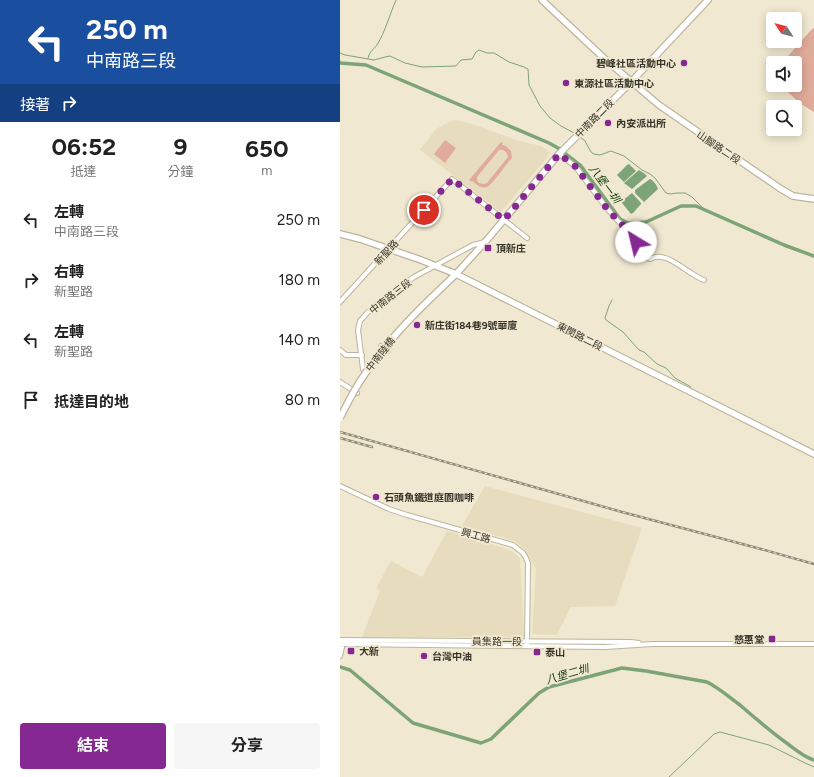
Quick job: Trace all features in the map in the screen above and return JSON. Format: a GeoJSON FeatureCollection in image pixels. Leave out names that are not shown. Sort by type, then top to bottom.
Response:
{"type":"FeatureCollection","features":[{"type":"Feature","properties":{"kind":"main road","name":"山腳路二段"},"geometry":{"type":"LineString","coordinates":[[542,0],[590,46],[660,105],[781,189],[793,196],[814,198]]}},
{"type":"Feature","properties":{"kind":"main road","name":"中南路二段"},"geometry":{"type":"LineString","coordinates":[[559,154],[631,82],[708,0]]}},
{"type":"Feature","properties":{"kind":"main road","name":"中南路三段"},"geometry":{"type":"LineString","coordinates":[[430,298],[456,274],[486,241],[559,154]]}},
{"type":"Feature","properties":{"kind":"main road","name":"東閔路二段"},"geometry":{"type":"LineString","coordinates":[[340,234],[360,239],[456,274],[814,454]]}},
{"type":"Feature","properties":{"kind":"main road","name":"中南陸橋"},"geometry":{"type":"LineString","coordinates":[[340,418],[359,383],[384,348],[430,298]]}},
{"type":"Feature","properties":{"kind":"street"},"geometry":{"type":"LineString","coordinates":[[559,154],[575,166],[605,206],[618,221],[636,237],[636,242],[632,251],[650,259],[654,257],[666,258],[698,278],[704,280]]}},
{"type":"Feature","properties":{"kind":"street","name":"新聖路"},"geometry":{"type":"LineString","coordinates":[[340,302],[452,179],[504,220]]}},
{"type":"Feature","properties":{"kind":"street"},"geometry":{"type":"LineString","coordinates":[[504,220],[527,238]]}},
{"type":"Feature","properties":{"kind":"street","name":"中南路三段"},"geometry":{"type":"LineString","coordinates":[[363,369],[358,330],[360,321],[376,305],[401,285],[473,246],[486,241]]}},
{"type":"Feature","properties":{"kind":"street"},"geometry":{"type":"LineString","coordinates":[[381,346],[388,351]]}},
{"type":"Feature","properties":{"kind":"street"},"geometry":{"type":"LineString","coordinates":[[340,350],[346,355],[362,355]]}},
{"type":"Feature","properties":{"kind":"street"},"geometry":{"type":"LineString","coordinates":[[340,382],[357,393]]}},
{"type":"Feature","properties":{"kind":"street","name":"興工路"},"geometry":{"type":"LineString","coordinates":[[340,486],[389,510],[497,540],[520,549],[526,556],[528,563],[527,644]]}},
{"type":"Feature","properties":{"kind":"street"},"geometry":{"type":"LineString","coordinates":[[340,656],[341,642]]}},
{"type":"Feature","properties":{"kind":"street","name":"員集路一段"},"geometry":{"type":"LineString","coordinates":[[341,642],[527,644],[631,642],[653,644],[814,644]]}},
{"type":"Feature","properties":{"kind":"shaded area"},"geometry":{"type":"Polygon","coordinates":[[[814,28],[814,112],[802,105],[802,100],[797,100],[788,92],[802,92],[802,56],[788,56],[795,48],[802,48],[802,40],[814,28]]]}},
{"type":"Feature","properties":{"kind":"shaded area"},"geometry":{"type":"Polygon","coordinates":[[[455,120],[478,126],[516,140],[541,146],[551,153],[501,212],[420,150],[436,129],[455,120]]]}},
{"type":"Feature","properties":{"kind":"shaded area"},"geometry":{"type":"Polygon","coordinates":[[[445,140],[456,148],[445,163],[434,154],[445,140]]]}},
{"type":"Feature","properties":{"kind":"shaded area"},"geometry":{"type":"Polygon","coordinates":[[[501,142],[503,143],[502,145],[506,146],[511,151],[512,158],[487,187],[481,187],[469,180],[501,142]],[[499,150],[477,177],[477,181],[479,183],[487,183],[508,157],[505,151],[499,150]]]}},
{"type":"Feature","properties":{"kind":"shaded area"},"geometry":{"type":"Polygon","coordinates":[[[629,164],[636,171],[624,182],[617,175],[629,164]]]}},
{"type":"Feature","properties":{"kind":"shaded area"},"geometry":{"type":"Polygon","coordinates":[[[639,170],[647,176],[632,189],[624,183],[639,170]]]}},
{"type":"Feature","properties":{"kind":"shaded area"},"geometry":{"type":"Polygon","coordinates":[[[650,179],[655,183],[658,189],[644,202],[635,193],[635,190],[650,179]]]}},
{"type":"Feature","properties":{"kind":"shaded area"},"geometry":{"type":"Polygon","coordinates":[[[632,193],[641,204],[631,214],[622,201],[632,193]]]}},
{"type":"Feature","properties":{"kind":"shaded area"},"geometry":{"type":"Polygon","coordinates":[[[485,486],[642,528],[615,606],[571,607],[557,635],[532,634],[536,569],[525,550],[515,541],[462,526],[485,486]]]}},
{"type":"Feature","properties":{"kind":"shaded area"},"geometry":{"type":"Polygon","coordinates":[[[447,531],[510,550],[520,559],[524,637],[362,637],[380,591],[376,588],[391,561],[422,577],[447,531]]]}},
{"type":"Feature","properties":{"kind":"waterway"},"geometry":{"type":"LineString","coordinates":[[368,58],[380,40],[396,0]]}},
{"type":"Feature","properties":{"kind":"waterway"},"geometry":{"type":"LineString","coordinates":[[340,53],[374,60],[390,56],[405,63],[422,67],[456,66],[461,60],[472,59],[479,50],[487,53],[494,53],[509,62],[528,69],[529,85],[540,106],[550,118],[576,134]]}},
{"type":"Feature","properties":{"kind":"waterway","name":"八堡一圳"},"geometry":{"type":"LineString","coordinates":[[340,63],[366,65],[549,143],[581,166],[620,219],[628,223],[646,222],[681,206],[696,206],[784,245],[814,256]]}},
{"type":"Feature","properties":{"kind":"waterway"},"geometry":{"type":"LineString","coordinates":[[580,137],[585,141],[591,152],[594,154],[600,155],[611,151],[624,156],[655,178],[666,193],[685,193],[692,197],[704,209]]}},
{"type":"Feature","properties":{"kind":"waterway"},"geometry":{"type":"LineString","coordinates":[[612,300],[605,318],[606,320],[623,332],[639,350],[644,352],[657,364],[666,368],[675,378],[691,387]]}},
{"type":"Feature","properties":{"kind":"waterway","name":"八堡二圳"},"geometry":{"type":"LineString","coordinates":[[340,667],[350,670],[413,723],[481,743],[491,739],[539,693],[549,687],[622,668],[707,682],[740,705],[769,730],[797,751],[814,760]]}},
{"type":"Feature","properties":{"kind":"waterway"},"geometry":{"type":"LineString","coordinates":[[669,777],[714,734],[720,732],[769,745],[814,767]]}},
{"type":"Feature","properties":{"kind":"railway"},"geometry":{"type":"LineString","coordinates":[[340,432],[622,512],[814,564]]}},
{"type":"Feature","properties":{"kind":"railway"},"geometry":{"type":"LineString","coordinates":[[340,438],[372,447]]}},
{"type":"Feature","properties":{"kind":"place","name":"碧峰社區活動中心"},"geometry":{"type":"Point","coordinates":[684,63]}},
{"type":"Feature","properties":{"kind":"place","name":"東源社區活動中心"},"geometry":{"type":"Point","coordinates":[566,83]}},
{"type":"Feature","properties":{"kind":"place","name":"內安派出所"},"geometry":{"type":"Point","coordinates":[608,123]}},
{"type":"Feature","properties":{"kind":"place","name":"頂新庄"},"geometry":{"type":"Point","coordinates":[488,248]}},
{"type":"Feature","properties":{"kind":"place","name":"新庄街184巷9號華廈"},"geometry":{"type":"Point","coordinates":[417,325]}},
{"type":"Feature","properties":{"kind":"place","name":"石頭魚鐵道庭園咖啡"},"geometry":{"type":"Point","coordinates":[376,497]}},
{"type":"Feature","properties":{"kind":"place","name":"慈惠堂"},"geometry":{"type":"Point","coordinates":[772,639]}},
{"type":"Feature","properties":{"kind":"place","name":"大新"},"geometry":{"type":"Point","coordinates":[351,651]}},
{"type":"Feature","properties":{"kind":"place","name":"泰山"},"geometry":{"type":"Point","coordinates":[537,652]}},
{"type":"Feature","properties":{"kind":"place","name":"台灣中油"},"geometry":{"type":"Point","coordinates":[424,656]}},
{"type":"Feature","properties":{"kind":"route"},"geometry":{"type":"LineString","coordinates":[[424,210],[452,179],[504,220],[559,154],[575,166],[605,206],[618,221],[636,237],[636,242]]}}]}
